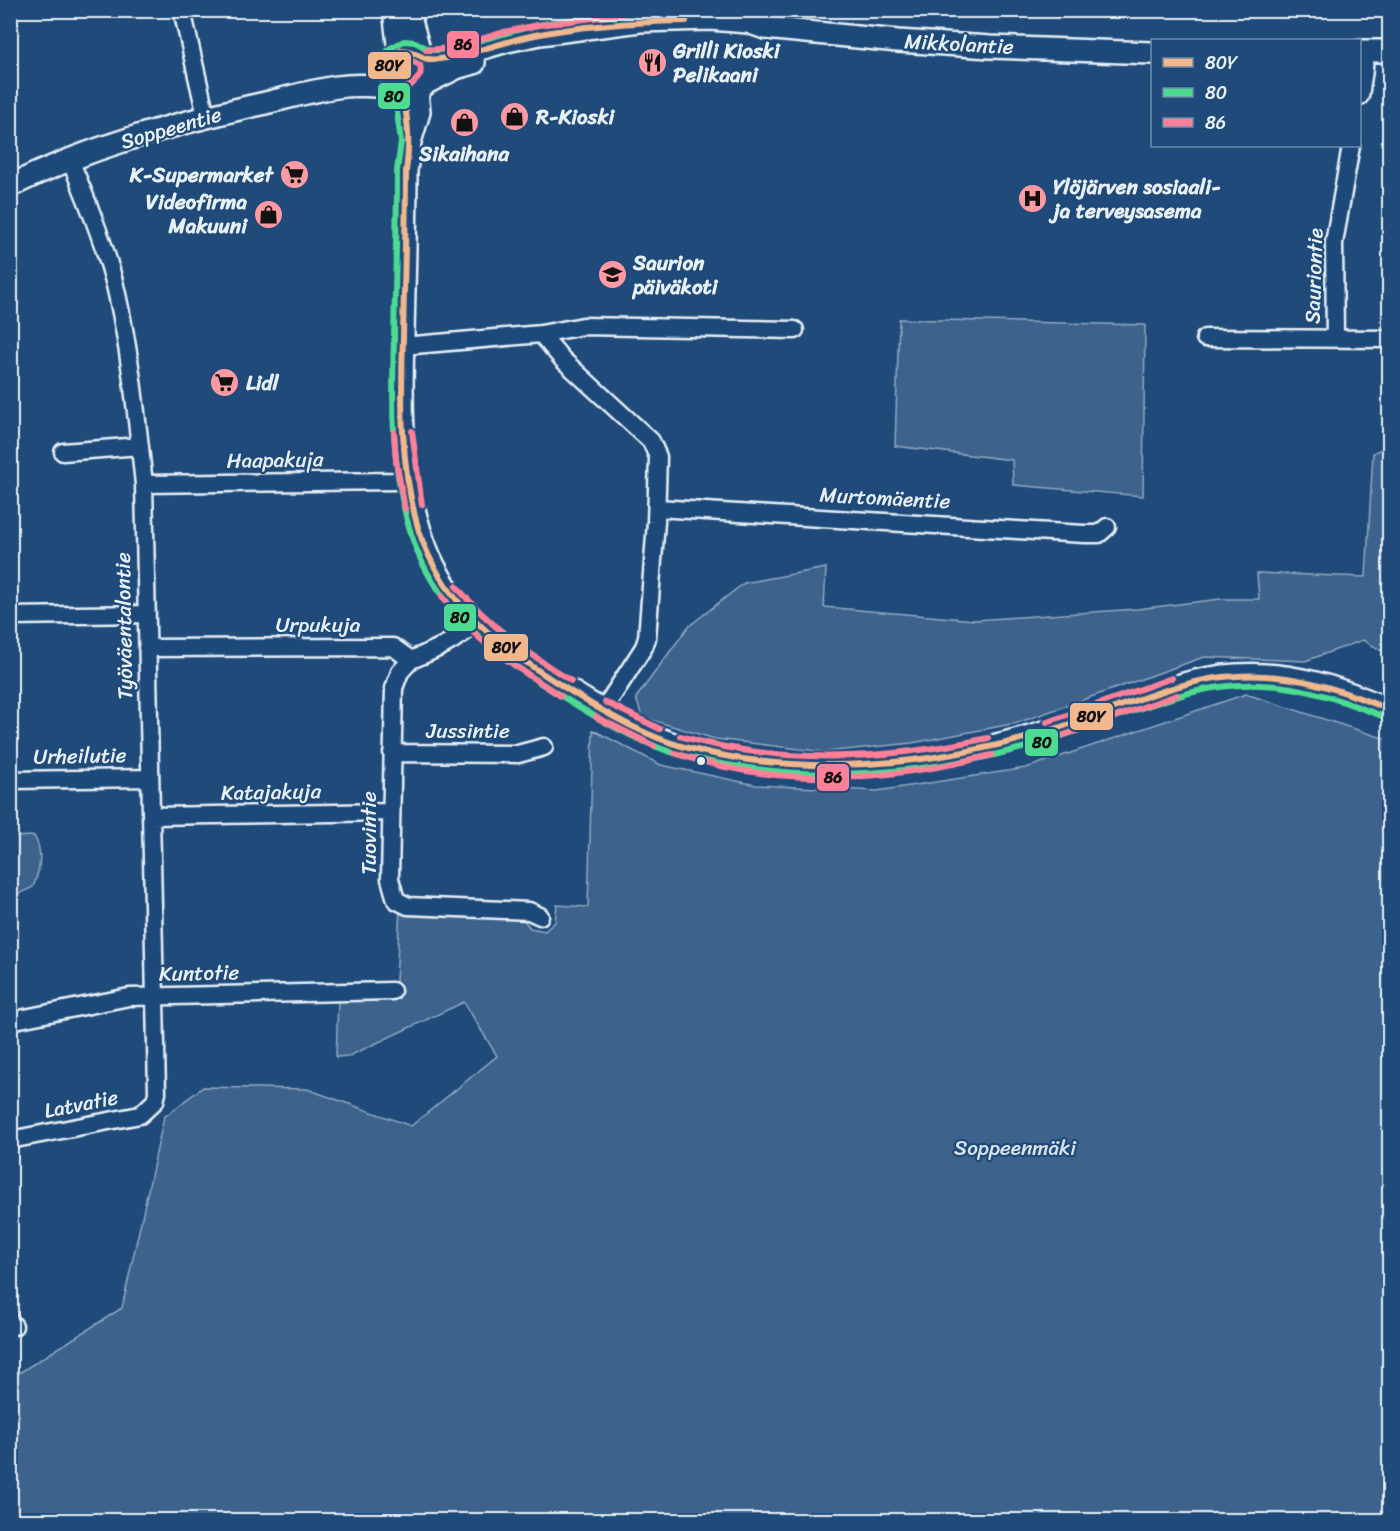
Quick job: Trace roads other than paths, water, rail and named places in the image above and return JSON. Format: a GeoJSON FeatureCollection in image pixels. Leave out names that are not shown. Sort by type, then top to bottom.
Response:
{"type":"FeatureCollection","features":[{"type":"Feature","properties":{"kind":"main road"},"geometry":{"type":"LineString","coordinates":[[394,10],[409,57],[430,74],[411,88]]}},
{"type":"Feature","properties":{"kind":"main road"},"geometry":{"type":"LineString","coordinates":[[408,10],[409,57],[389,77],[411,88]]}},
{"type":"Feature","properties":{"kind":"main road","name":"Mikkolantie"},"geometry":{"type":"LineString","coordinates":[[409,57],[453,57],[540,34],[640,21],[686,21],[751,31],[765,28],[959,45],[1151,53]]}},
{"type":"Feature","properties":{"kind":"main road","name":"Mikkolantie"},"geometry":{"type":"LineString","coordinates":[[411,88],[456,68],[542,46],[633,33],[686,21]]}},
{"type":"Feature","properties":{"kind":"main road"},"geometry":{"type":"LineString","coordinates":[[1362,51],[1389,51]]}},
{"type":"Feature","properties":{"kind":"main road","name":"Soppeentie"},"geometry":{"type":"LineString","coordinates":[[338,87],[360,74],[409,57]]}},
{"type":"Feature","properties":{"kind":"main road","name":"Soppeentie"},"geometry":{"type":"LineString","coordinates":[[10,186],[70,160],[156,130],[206,117],[338,87],[364,85],[411,88]]}},
{"type":"Feature","properties":{"kind":"main road"},"geometry":{"type":"LineString","coordinates":[[411,88],[410,142],[406,171],[402,422],[407,479],[421,534],[433,565],[455,601],[476,624],[521,660],[602,712],[650,735],[703,752],[772,764],[834,768],[894,764],[968,752],[1036,735],[1182,685],[1227,675],[1274,675],[1312,682],[1351,694],[1389,710]]}},
{"type":"Feature","properties":{"kind":"street"},"geometry":{"type":"LineString","coordinates":[[182,10],[206,117]]}},
{"type":"Feature","properties":{"kind":"street"},"geometry":{"type":"LineString","coordinates":[[1361,86],[1364,70],[1362,51]]}},
{"type":"Feature","properties":{"kind":"street","name":"Sauriontie"},"geometry":{"type":"LineString","coordinates":[[1335,337],[1334,243],[1351,147]]}},
{"type":"Feature","properties":{"kind":"street","name":"Työväentalontie"},"geometry":{"type":"LineString","coordinates":[[70,160],[111,269],[117,294],[144,484],[158,1084],[155,1101]]}},
{"type":"Feature","properties":{"kind":"street"},"geometry":{"type":"LineString","coordinates":[[402,346],[541,334],[583,326],[795,330]]}},
{"type":"Feature","properties":{"kind":"street"},"geometry":{"type":"LineString","coordinates":[[541,334],[563,360],[651,441],[658,457],[657,508],[647,638],[644,647],[602,712]]}},
{"type":"Feature","properties":{"kind":"street"},"geometry":{"type":"LineString","coordinates":[[1205,338],[1389,339]]}},
{"type":"Feature","properties":{"kind":"street"},"geometry":{"type":"LineString","coordinates":[[63,452],[140,446]]}},
{"type":"Feature","properties":{"kind":"street","name":"Haapakuja"},"geometry":{"type":"LineString","coordinates":[[144,484],[397,481],[407,479]]}},
{"type":"Feature","properties":{"kind":"street","name":"Murtomäentie"},"geometry":{"type":"LineString","coordinates":[[657,508],[1084,534],[1099,534],[1107,527]]}},
{"type":"Feature","properties":{"kind":"street"},"geometry":{"type":"LineString","coordinates":[[10,616],[147,614]]}},
{"type":"Feature","properties":{"kind":"street"},"geometry":{"type":"LineString","coordinates":[[411,660],[443,647],[476,624]]}},
{"type":"Feature","properties":{"kind":"street","name":"Urpukuja"},"geometry":{"type":"LineString","coordinates":[[147,648],[393,647],[411,660]]}},
{"type":"Feature","properties":{"kind":"street","name":"Tuovintie"},"geometry":{"type":"LineString","coordinates":[[411,660],[400,672],[394,688],[390,879],[396,900],[408,906],[529,911],[540,916]]}},
{"type":"Feature","properties":{"kind":"street","name":"Jussintie"},"geometry":{"type":"LineString","coordinates":[[392,753],[518,754],[544,747]]}},
{"type":"Feature","properties":{"kind":"street","name":"Urheilutie"},"geometry":{"type":"LineString","coordinates":[[10,780],[150,778]]}},
{"type":"Feature","properties":{"kind":"street","name":"Katajakuja"},"geometry":{"type":"LineString","coordinates":[[151,816],[391,812]]}},
{"type":"Feature","properties":{"kind":"street","name":"Kuntotie"},"geometry":{"type":"LineString","coordinates":[[10,1021],[129,997],[392,991]]}},
{"type":"Feature","properties":{"kind":"street","name":"Latvatie"},"geometry":{"type":"LineString","coordinates":[[10,1140],[140,1115],[155,1101]]}},
{"type":"Feature","properties":{"kind":"place","name":"Grilli Kioski Pelikaani"},"geometry":{"type":"Point","coordinates":[652,63]}},
{"type":"Feature","properties":{"kind":"place","name":"R-Kioski"},"geometry":{"type":"Point","coordinates":[515,117]}},
{"type":"Feature","properties":{"kind":"place","name":"Sikaihana"},"geometry":{"type":"Point","coordinates":[464,123]}},
{"type":"Feature","properties":{"kind":"place","name":"K-Supermarket"},"geometry":{"type":"Point","coordinates":[294,175]}},
{"type":"Feature","properties":{"kind":"place","name":"Ylöjärven sosiaali- ja terveysasema"},"geometry":{"type":"Point","coordinates":[1032,199]}},
{"type":"Feature","properties":{"kind":"place","name":"Videofirma Makuuni"},"geometry":{"type":"Point","coordinates":[268,214]}},
{"type":"Feature","properties":{"kind":"place","name":"Saurion päiväkoti"},"geometry":{"type":"Point","coordinates":[612,275]}},
{"type":"Feature","properties":{"kind":"place","name":"Lidl"},"geometry":{"type":"Point","coordinates":[225,383]}},
{"type":"Feature","properties":{"kind":"park label","name":"Soppeenmäki"},"geometry":{"type":"Point","coordinates":[1015,1148]}}]}
